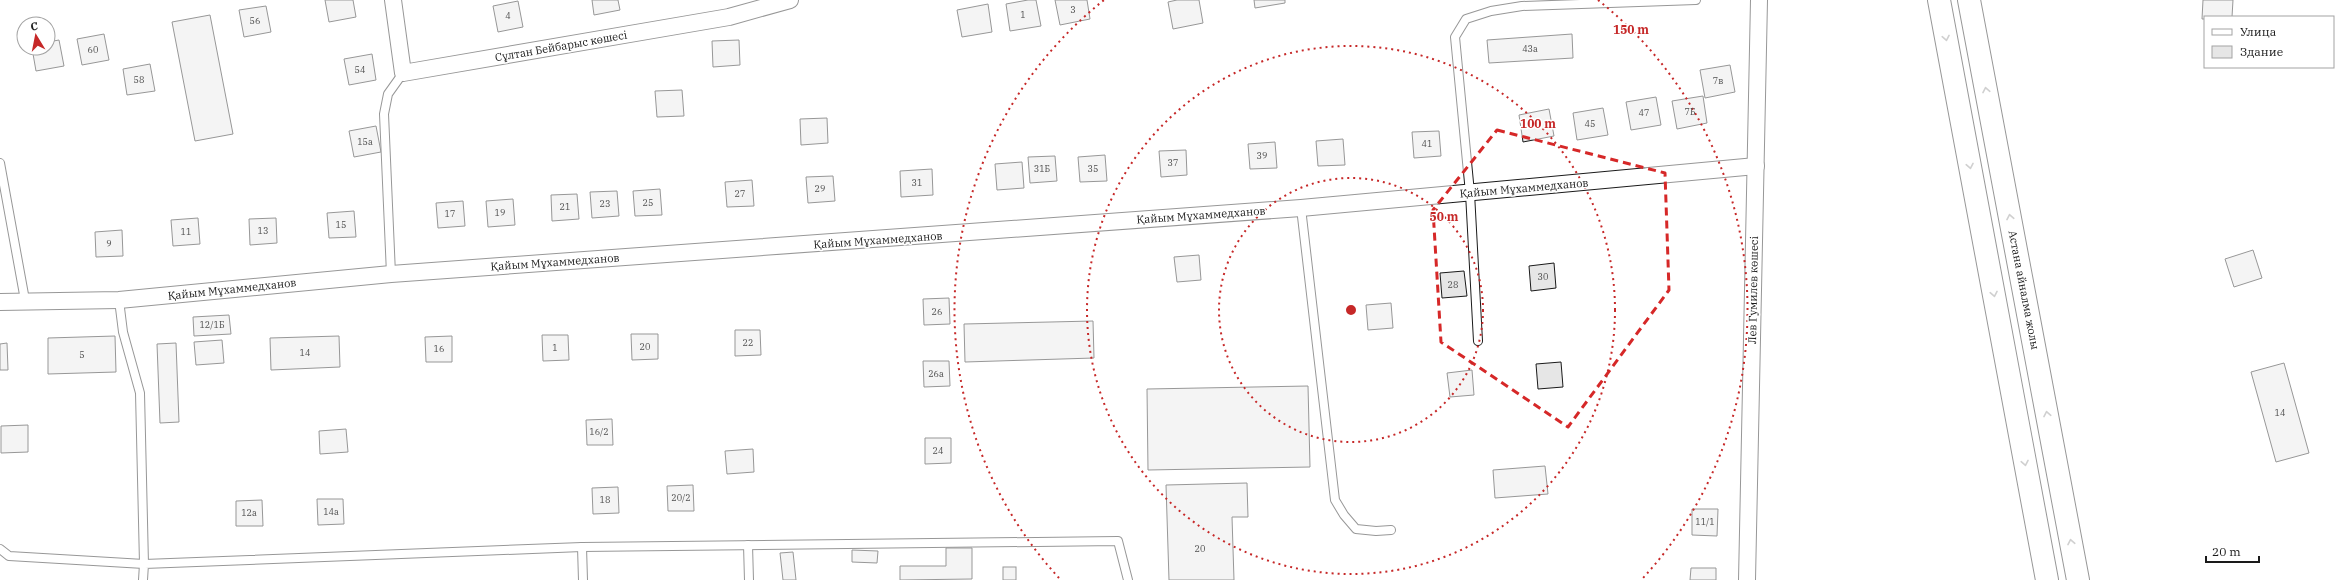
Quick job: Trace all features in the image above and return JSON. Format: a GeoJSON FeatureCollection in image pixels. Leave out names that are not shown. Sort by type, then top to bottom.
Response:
{"type":"FeatureCollection","features":[{"type":"Feature","properties":{"kind":"highway"},"geometry":{"type":"LineString","coordinates":[[1938,0],[2048,580]]}},
{"type":"Feature","properties":{"kind":"highway","name":"Астана айналма жолы"},"geometry":{"type":"LineString","coordinates":[[1969,0],[2078,580]]}},
{"type":"Feature","properties":{"kind":"street"},"geometry":{"type":"LineString","coordinates":[[393,0],[403,73]]}},
{"type":"Feature","properties":{"kind":"street","name":"Сұлтан Бейбарыс көшесі"},"geometry":{"type":"LineString","coordinates":[[403,73],[730,17],[790,0]]}},
{"type":"Feature","properties":{"kind":"street","name":"Лев Гумилев көшесі"},"geometry":{"type":"LineString","coordinates":[[1747,580],[1759,0]]}},
{"type":"Feature","properties":{"kind":"street","name":"Қайым Мұхаммедханов"},"geometry":{"type":"LineString","coordinates":[[0,302],[25,300],[119,300],[391,274],[1301,208],[1756,166]]}},
{"type":"Feature","properties":{"kind":"lane"},"geometry":{"type":"LineString","coordinates":[[1478,340],[1470,193],[1455,37],[1466,19],[1491,11],[1522,6],[1696,0]]}},
{"type":"Feature","properties":{"kind":"lane"},"geometry":{"type":"LineString","coordinates":[[391,274],[384,114],[388,94],[403,73]]}},
{"type":"Feature","properties":{"kind":"lane"},"geometry":{"type":"LineString","coordinates":[[0,164],[25,300]]}},
{"type":"Feature","properties":{"kind":"lane"},"geometry":{"type":"LineString","coordinates":[[1301,208],[1335,500],[1344,515],[1356,529],[1376,531],[1391,530]]}},
{"type":"Feature","properties":{"kind":"lane"},"geometry":{"type":"LineString","coordinates":[[119,300],[123,332],[140,393],[144,564],[143,580]]}},
{"type":"Feature","properties":{"kind":"lane"},"geometry":{"type":"LineString","coordinates":[[0,549],[9,556],[144,564],[582,548],[1118,541],[1128,580]]}},
{"type":"Feature","properties":{"kind":"lane"},"geometry":{"type":"LineString","coordinates":[[748,545],[749,580]]}},
{"type":"Feature","properties":{"kind":"lane"},"geometry":{"type":"LineString","coordinates":[[582,548],[583,580]]}},
{"type":"Feature","properties":{"kind":"highlighted area"},"geometry":{"type":"Polygon","coordinates":[[[1497,130],[1665,173],[1669,290],[1568,427],[1441,342],[1433,210],[1497,130]]]}},
{"type":"Feature","properties":{"kind":"building"},"geometry":{"type":"Polygon","coordinates":[[[325,0],[353,0],[356,17],[329,22],[325,0]]]}},
{"type":"Feature","properties":{"kind":"building"},"geometry":{"type":"Polygon","coordinates":[[[592,0],[618,0],[620,10],[594,15],[592,0]]]}},
{"type":"Feature","properties":{"kind":"building"},"geometry":{"type":"Polygon","coordinates":[[[1036,0],[1041,26],[1010,31],[1006,4],[1036,0]]]}},
{"type":"Feature","properties":{"kind":"building"},"geometry":{"type":"Polygon","coordinates":[[[1055,0],[1087,0],[1090,19],[1060,25],[1055,0]]]}},
{"type":"Feature","properties":{"kind":"building"},"geometry":{"type":"Polygon","coordinates":[[[1177,0],[1199,0],[1203,23],[1173,29],[1168,2],[1177,0]]]}},
{"type":"Feature","properties":{"kind":"building"},"geometry":{"type":"Polygon","coordinates":[[[1254,0],[1285,0],[1285,3],[1255,8],[1254,0]]]}},
{"type":"Feature","properties":{"kind":"building"},"geometry":{"type":"Polygon","coordinates":[[[2203,0],[2233,0],[2232,16],[2204,16],[2204,19],[2202,19],[2203,0]]]}},
{"type":"Feature","properties":{"kind":"building"},"geometry":{"type":"Polygon","coordinates":[[[518,1],[523,27],[498,32],[493,6],[518,1]]]}},
{"type":"Feature","properties":{"kind":"building"},"geometry":{"type":"Polygon","coordinates":[[[988,4],[992,32],[962,37],[957,10],[988,4]]]}},
{"type":"Feature","properties":{"kind":"building"},"geometry":{"type":"Polygon","coordinates":[[[266,6],[271,32],[244,37],[239,10],[266,6]]]}},
{"type":"Feature","properties":{"kind":"building"},"geometry":{"type":"Polygon","coordinates":[[[210,15],[233,134],[195,141],[172,22],[210,15]]]}},
{"type":"Feature","properties":{"kind":"building"},"geometry":{"type":"Polygon","coordinates":[[[104,34],[109,60],[82,65],[77,39],[104,34]]]}},
{"type":"Feature","properties":{"kind":"building"},"geometry":{"type":"Polygon","coordinates":[[[1572,34],[1573,58],[1489,63],[1487,40],[1572,34]]]}},
{"type":"Feature","properties":{"kind":"building"},"geometry":{"type":"Polygon","coordinates":[[[59,40],[64,66],[36,71],[33,56],[56,56],[56,41],[59,40]]]}},
{"type":"Feature","properties":{"kind":"building"},"geometry":{"type":"Polygon","coordinates":[[[739,40],[740,65],[713,67],[712,41],[739,40]]]}},
{"type":"Feature","properties":{"kind":"building"},"geometry":{"type":"Polygon","coordinates":[[[372,54],[376,80],[349,85],[344,59],[372,54]]]}},
{"type":"Feature","properties":{"kind":"building"},"geometry":{"type":"Polygon","coordinates":[[[150,64],[155,91],[127,95],[123,69],[150,64]]]}},
{"type":"Feature","properties":{"kind":"building"},"geometry":{"type":"Polygon","coordinates":[[[1730,65],[1735,92],[1705,98],[1700,70],[1730,65]]]}},
{"type":"Feature","properties":{"kind":"building"},"geometry":{"type":"Polygon","coordinates":[[[682,90],[684,116],[657,117],[655,91],[682,90]]]}},
{"type":"Feature","properties":{"kind":"building"},"geometry":{"type":"Polygon","coordinates":[[[1703,96],[1707,123],[1677,129],[1672,101],[1703,96]]]}},
{"type":"Feature","properties":{"kind":"building"},"geometry":{"type":"Polygon","coordinates":[[[1656,97],[1661,125],[1631,130],[1626,102],[1656,97]]]}},
{"type":"Feature","properties":{"kind":"building"},"geometry":{"type":"Polygon","coordinates":[[[1603,108],[1608,135],[1577,140],[1573,113],[1603,108]]]}},
{"type":"Feature","properties":{"kind":"building"},"geometry":{"type":"Polygon","coordinates":[[[1549,109],[1554,136],[1523,142],[1519,115],[1549,109]]]}},
{"type":"Feature","properties":{"kind":"building"},"geometry":{"type":"Polygon","coordinates":[[[827,118],[828,143],[801,145],[800,119],[827,118]]]}},
{"type":"Feature","properties":{"kind":"building"},"geometry":{"type":"Polygon","coordinates":[[[376,126],[381,152],[354,157],[349,131],[376,126]]]}},
{"type":"Feature","properties":{"kind":"building"},"geometry":{"type":"Polygon","coordinates":[[[1439,131],[1441,156],[1414,158],[1412,132],[1439,131]]]}},
{"type":"Feature","properties":{"kind":"building"},"geometry":{"type":"Polygon","coordinates":[[[1343,139],[1345,165],[1318,166],[1316,141],[1343,139]]]}},
{"type":"Feature","properties":{"kind":"building"},"geometry":{"type":"Polygon","coordinates":[[[1275,142],[1277,168],[1250,169],[1248,144],[1275,142]]]}},
{"type":"Feature","properties":{"kind":"building"},"geometry":{"type":"Polygon","coordinates":[[[1186,150],[1187,175],[1161,177],[1159,151],[1186,150]]]}},
{"type":"Feature","properties":{"kind":"building"},"geometry":{"type":"Polygon","coordinates":[[[1105,155],[1107,181],[1080,182],[1078,157],[1105,155]]]}},
{"type":"Feature","properties":{"kind":"building"},"geometry":{"type":"Polygon","coordinates":[[[1055,156],[1057,181],[1030,183],[1028,157],[1055,156]]]}},
{"type":"Feature","properties":{"kind":"building"},"geometry":{"type":"Polygon","coordinates":[[[1022,162],[1024,188],[997,190],[995,164],[1022,162]]]}},
{"type":"Feature","properties":{"kind":"building"},"geometry":{"type":"Polygon","coordinates":[[[932,169],[933,195],[901,197],[900,171],[932,169]]]}},
{"type":"Feature","properties":{"kind":"building"},"geometry":{"type":"Polygon","coordinates":[[[833,176],[835,201],[808,203],[806,177],[833,176]]]}},
{"type":"Feature","properties":{"kind":"building"},"geometry":{"type":"Polygon","coordinates":[[[752,180],[754,206],[727,207],[725,182],[752,180]]]}},
{"type":"Feature","properties":{"kind":"building"},"geometry":{"type":"Polygon","coordinates":[[[660,189],[662,215],[635,216],[633,191],[660,189]]]}},
{"type":"Feature","properties":{"kind":"building"},"geometry":{"type":"Polygon","coordinates":[[[617,191],[619,216],[592,218],[590,192],[617,191]]]}},
{"type":"Feature","properties":{"kind":"building"},"geometry":{"type":"Polygon","coordinates":[[[577,194],[579,219],[552,221],[551,195],[577,194]]]}},
{"type":"Feature","properties":{"kind":"building"},"geometry":{"type":"Polygon","coordinates":[[[513,199],[515,225],[488,227],[486,201],[513,199]]]}},
{"type":"Feature","properties":{"kind":"building"},"geometry":{"type":"Polygon","coordinates":[[[463,201],[465,226],[438,228],[436,203],[463,201]]]}},
{"type":"Feature","properties":{"kind":"building"},"geometry":{"type":"Polygon","coordinates":[[[354,211],[356,237],[329,238],[327,213],[354,211]]]}},
{"type":"Feature","properties":{"kind":"building"},"geometry":{"type":"Polygon","coordinates":[[[198,218],[200,244],[173,246],[171,220],[198,218]]]}},
{"type":"Feature","properties":{"kind":"building"},"geometry":{"type":"Polygon","coordinates":[[[276,218],[277,243],[250,245],[249,219],[276,218]]]}},
{"type":"Feature","properties":{"kind":"building"},"geometry":{"type":"Polygon","coordinates":[[[122,230],[123,256],[96,257],[95,232],[122,230]]]}},
{"type":"Feature","properties":{"kind":"building"},"geometry":{"type":"Polygon","coordinates":[[[2253,250],[2262,278],[2234,287],[2225,259],[2253,250]]]}},
{"type":"Feature","properties":{"kind":"building"},"geometry":{"type":"Polygon","coordinates":[[[1199,255],[1201,280],[1177,282],[1174,257],[1199,255]]]}},
{"type":"Feature","properties":{"kind":"building"},"geometry":{"type":"Polygon","coordinates":[[[1554,263],[1556,288],[1531,291],[1529,266],[1554,263]]]}},
{"type":"Feature","properties":{"kind":"building"},"geometry":{"type":"Polygon","coordinates":[[[1464,271],[1467,296],[1442,298],[1440,273],[1464,271]]]}},
{"type":"Feature","properties":{"kind":"building"},"geometry":{"type":"Polygon","coordinates":[[[949,298],[950,324],[924,325],[923,299],[949,298]]]}},
{"type":"Feature","properties":{"kind":"building"},"geometry":{"type":"Polygon","coordinates":[[[1391,303],[1393,328],[1368,330],[1366,305],[1391,303]]]}},
{"type":"Feature","properties":{"kind":"building"},"geometry":{"type":"Polygon","coordinates":[[[229,315],[231,334],[194,336],[193,317],[229,315]]]}},
{"type":"Feature","properties":{"kind":"building"},"geometry":{"type":"Polygon","coordinates":[[[1093,321],[1094,358],[965,362],[964,324],[1093,321]]]}},
{"type":"Feature","properties":{"kind":"building"},"geometry":{"type":"Polygon","coordinates":[[[735,330],[760,330],[761,355],[735,356],[735,330]]]}},
{"type":"Feature","properties":{"kind":"building"},"geometry":{"type":"Polygon","coordinates":[[[631,334],[658,334],[658,359],[632,360],[631,334]]]}},
{"type":"Feature","properties":{"kind":"building"},"geometry":{"type":"Polygon","coordinates":[[[542,335],[568,335],[569,360],[543,361],[542,335]]]}},
{"type":"Feature","properties":{"kind":"building"},"geometry":{"type":"Polygon","coordinates":[[[115,336],[116,372],[48,374],[48,338],[115,336]]]}},
{"type":"Feature","properties":{"kind":"building"},"geometry":{"type":"Polygon","coordinates":[[[339,336],[340,367],[271,370],[270,338],[339,336]]]}},
{"type":"Feature","properties":{"kind":"building"},"geometry":{"type":"Polygon","coordinates":[[[452,336],[452,362],[426,362],[425,337],[452,336]]]}},
{"type":"Feature","properties":{"kind":"building"},"geometry":{"type":"Polygon","coordinates":[[[222,340],[224,363],[196,365],[194,342],[222,340]]]}},
{"type":"Feature","properties":{"kind":"building"},"geometry":{"type":"Polygon","coordinates":[[[7,343],[8,370],[0,370],[0,344],[7,343]]]}},
{"type":"Feature","properties":{"kind":"building"},"geometry":{"type":"Polygon","coordinates":[[[176,343],[179,422],[160,423],[157,344],[176,343]]]}},
{"type":"Feature","properties":{"kind":"building"},"geometry":{"type":"Polygon","coordinates":[[[923,361],[949,361],[950,386],[924,387],[923,361]]]}},
{"type":"Feature","properties":{"kind":"building"},"geometry":{"type":"Polygon","coordinates":[[[1561,362],[1563,387],[1538,389],[1536,364],[1561,362]]]}},
{"type":"Feature","properties":{"kind":"building"},"geometry":{"type":"Polygon","coordinates":[[[2284,363],[2309,453],[2276,462],[2251,372],[2284,363]]]}},
{"type":"Feature","properties":{"kind":"building"},"geometry":{"type":"Polygon","coordinates":[[[1472,370],[1474,395],[1450,397],[1447,373],[1472,370]]]}},
{"type":"Feature","properties":{"kind":"building"},"geometry":{"type":"Polygon","coordinates":[[[1308,386],[1310,467],[1148,470],[1147,389],[1308,386]]]}},
{"type":"Feature","properties":{"kind":"building"},"geometry":{"type":"Polygon","coordinates":[[[612,419],[613,445],[587,445],[586,420],[612,419]]]}},
{"type":"Feature","properties":{"kind":"building"},"geometry":{"type":"Polygon","coordinates":[[[28,425],[28,452],[1,453],[1,426],[28,425]]]}},
{"type":"Feature","properties":{"kind":"building"},"geometry":{"type":"Polygon","coordinates":[[[346,429],[348,452],[320,454],[319,431],[346,429]]]}},
{"type":"Feature","properties":{"kind":"building"},"geometry":{"type":"Polygon","coordinates":[[[925,438],[951,438],[951,463],[925,464],[925,438]]]}},
{"type":"Feature","properties":{"kind":"building"},"geometry":{"type":"Polygon","coordinates":[[[753,449],[754,472],[727,474],[725,451],[753,449]]]}},
{"type":"Feature","properties":{"kind":"building"},"geometry":{"type":"Polygon","coordinates":[[[1545,466],[1548,494],[1495,498],[1493,470],[1545,466]]]}},
{"type":"Feature","properties":{"kind":"building"},"geometry":{"type":"Polygon","coordinates":[[[1247,483],[1248,517],[1232,517],[1234,580],[1169,580],[1166,485],[1247,483]]]}},
{"type":"Feature","properties":{"kind":"building"},"geometry":{"type":"Polygon","coordinates":[[[693,485],[694,511],[668,511],[667,486],[693,485]]]}},
{"type":"Feature","properties":{"kind":"building"},"geometry":{"type":"Polygon","coordinates":[[[618,487],[619,513],[593,514],[592,488],[618,487]]]}},
{"type":"Feature","properties":{"kind":"building"},"geometry":{"type":"Polygon","coordinates":[[[317,499],[343,499],[344,524],[318,525],[317,499]]]}},
{"type":"Feature","properties":{"kind":"building"},"geometry":{"type":"Polygon","coordinates":[[[262,500],[263,526],[236,526],[236,501],[262,500]]]}},
{"type":"Feature","properties":{"kind":"building"},"geometry":{"type":"Polygon","coordinates":[[[1692,509],[1718,509],[1717,536],[1692,535],[1692,509]]]}},
{"type":"Feature","properties":{"kind":"building"},"geometry":{"type":"Polygon","coordinates":[[[946,548],[972,548],[972,579],[900,580],[900,566],[946,566],[946,548]]]}},
{"type":"Feature","properties":{"kind":"building"},"geometry":{"type":"Polygon","coordinates":[[[852,550],[878,551],[877,563],[852,562],[852,550]]]}},
{"type":"Feature","properties":{"kind":"building"},"geometry":{"type":"Polygon","coordinates":[[[793,552],[796,580],[783,580],[780,553],[793,552]]]}},
{"type":"Feature","properties":{"kind":"building"},"geometry":{"type":"Polygon","coordinates":[[[1003,567],[1016,567],[1016,580],[1003,580],[1003,567]]]}},
{"type":"Feature","properties":{"kind":"building"},"geometry":{"type":"Polygon","coordinates":[[[1691,568],[1716,568],[1716,580],[1690,580],[1691,568]]]}}]}
